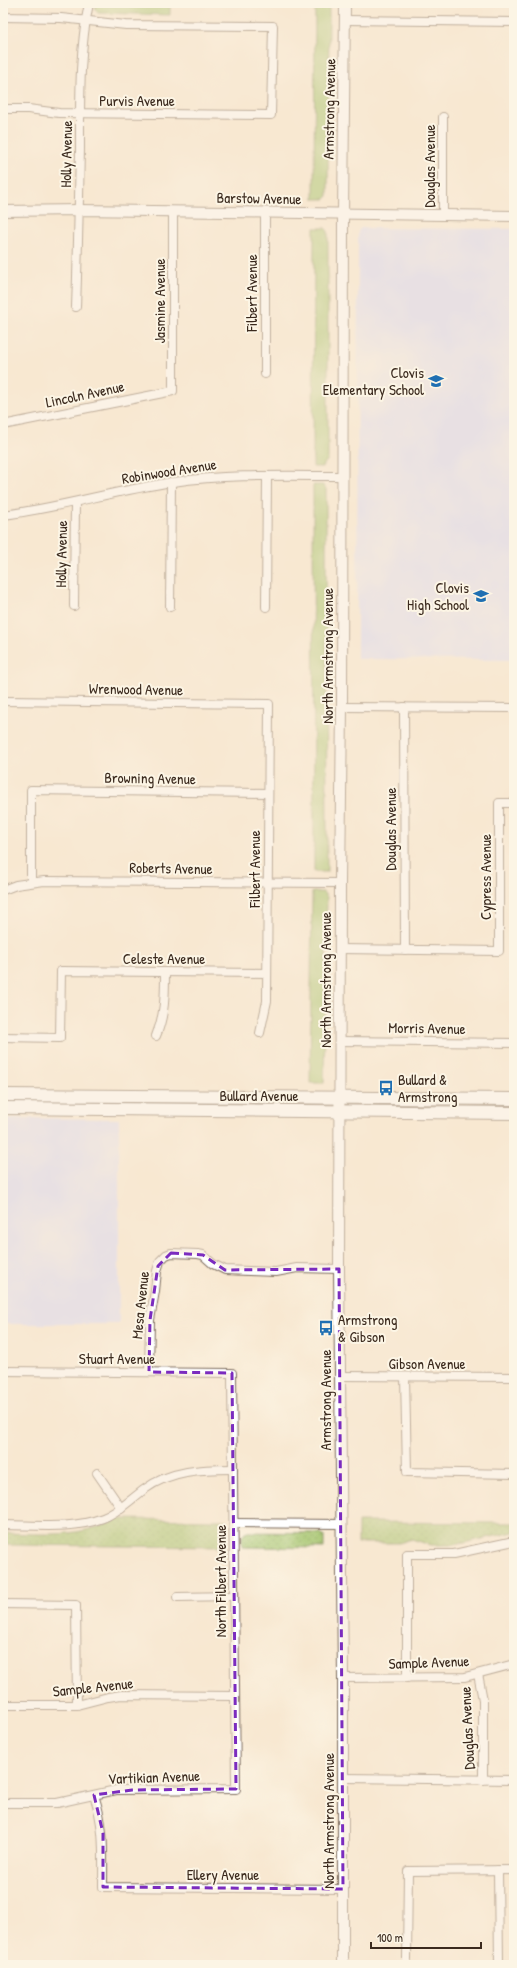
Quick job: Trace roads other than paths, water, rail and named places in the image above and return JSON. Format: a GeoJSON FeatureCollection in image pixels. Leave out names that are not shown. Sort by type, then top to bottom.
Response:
{"type":"FeatureCollection","features":[{"type":"Feature","properties":{"kind":"main road","name":"Bullard Avenue"},"geometry":{"type":"LineString","coordinates":[[3,1095],[514,1099]]}},
{"type":"Feature","properties":{"kind":"main road","name":"Bullard Avenue"},"geometry":{"type":"LineString","coordinates":[[3,1108],[514,1113]]}},
{"type":"Feature","properties":{"kind":"street","name":"Holly Avenue"},"geometry":{"type":"LineString","coordinates":[[76,307],[81,72],[85,21],[89,3]]}},
{"type":"Feature","properties":{"kind":"street","name":"Armstrong Avenue"},"geometry":{"type":"LineString","coordinates":[[343,215],[345,3]]}},
{"type":"Feature","properties":{"kind":"street"},"geometry":{"type":"LineString","coordinates":[[3,17],[61,18],[85,21]]}},
{"type":"Feature","properties":{"kind":"street"},"geometry":{"type":"LineString","coordinates":[[346,20],[514,22]]}},
{"type":"Feature","properties":{"kind":"street","name":"Purvis Avenue"},"geometry":{"type":"LineString","coordinates":[[3,109],[28,109],[80,114],[271,115],[273,26],[126,25],[85,21]]}},
{"type":"Feature","properties":{"kind":"street","name":"Douglas Avenue"},"geometry":{"type":"LineString","coordinates":[[443,117],[443,216]]}},
{"type":"Feature","properties":{"kind":"street","name":"Barstow Avenue"},"geometry":{"type":"LineString","coordinates":[[3,211],[79,210],[343,215],[514,216]]}},
{"type":"Feature","properties":{"kind":"street","name":"Jasmine Avenue"},"geometry":{"type":"LineString","coordinates":[[173,211],[173,391]]}},
{"type":"Feature","properties":{"kind":"street","name":"Filbert Avenue"},"geometry":{"type":"LineString","coordinates":[[265,213],[265,374]]}},
{"type":"Feature","properties":{"kind":"street","name":"North Armstrong Avenue"},"geometry":{"type":"LineString","coordinates":[[340,1098],[343,215]]}},
{"type":"Feature","properties":{"kind":"street","name":"Lincoln Avenue"},"geometry":{"type":"LineString","coordinates":[[3,425],[173,391]]}},
{"type":"Feature","properties":{"kind":"street"},"geometry":{"type":"LineString","coordinates":[[266,607],[267,476]]}},
{"type":"Feature","properties":{"kind":"street","name":"Robinwood Avenue"},"geometry":{"type":"LineString","coordinates":[[3,515],[41,510],[171,482],[206,478],[342,476]]}},
{"type":"Feature","properties":{"kind":"street"},"geometry":{"type":"LineString","coordinates":[[170,607],[171,482]]}},
{"type":"Feature","properties":{"kind":"street","name":"Holly Avenue"},"geometry":{"type":"LineString","coordinates":[[74,606],[76,502]]}},
{"type":"Feature","properties":{"kind":"street","name":"Wrenwood Avenue"},"geometry":{"type":"LineString","coordinates":[[3,701],[269,704]]}},
{"type":"Feature","properties":{"kind":"street","name":"Filbert Avenue"},"geometry":{"type":"LineString","coordinates":[[260,1033],[267,1001],[269,704]]}},
{"type":"Feature","properties":{"kind":"street"},"geometry":{"type":"LineString","coordinates":[[342,707],[514,708]]}},
{"type":"Feature","properties":{"kind":"street","name":"Douglas Avenue"},"geometry":{"type":"LineString","coordinates":[[404,707],[405,950]]}},
{"type":"Feature","properties":{"kind":"street","name":"Browning Avenue"},"geometry":{"type":"LineString","coordinates":[[31,881],[31,790],[268,793]]}},
{"type":"Feature","properties":{"kind":"street","name":"Cypress Avenue"},"geometry":{"type":"LineString","coordinates":[[405,950],[499,951],[499,803],[514,803]]}},
{"type":"Feature","properties":{"kind":"street","name":"Roberts Avenue"},"geometry":{"type":"LineString","coordinates":[[3,890],[31,881],[340,883]]}},
{"type":"Feature","properties":{"kind":"street"},"geometry":{"type":"LineString","coordinates":[[340,949],[405,950]]}},
{"type":"Feature","properties":{"kind":"street","name":"Celeste Avenue"},"geometry":{"type":"LineString","coordinates":[[3,1037],[60,1038],[61,971],[267,973]]}},
{"type":"Feature","properties":{"kind":"street"},"geometry":{"type":"LineString","coordinates":[[156,1036],[162,1022],[165,972]]}},
{"type":"Feature","properties":{"kind":"street","name":"Morris Avenue"},"geometry":{"type":"LineString","coordinates":[[340,1041],[514,1043]]}},
{"type":"Feature","properties":{"kind":"street","name":"Armstrong Avenue"},"geometry":{"type":"LineString","coordinates":[[340,1098],[339,1269],[343,1678]]}},
{"type":"Feature","properties":{"kind":"street","name":"Mesa Avenue"},"geometry":{"type":"LineString","coordinates":[[149,1372],[150,1320],[157,1271],[160,1261],[166,1255],[170,1253],[198,1254],[204,1256],[213,1264],[225,1270],[276,1272],[297,1268],[339,1269]]}},
{"type":"Feature","properties":{"kind":"street","name":"Stuart Avenue"},"geometry":{"type":"LineString","coordinates":[[3,1371],[232,1373]]}},
{"type":"Feature","properties":{"kind":"street","name":"North Filbert Avenue"},"geometry":{"type":"LineString","coordinates":[[232,1373],[236,1789]]}},
{"type":"Feature","properties":{"kind":"street","name":"Gibson Avenue"},"geometry":{"type":"LineString","coordinates":[[340,1376],[514,1377]]}},
{"type":"Feature","properties":{"kind":"street"},"geometry":{"type":"LineString","coordinates":[[405,1377],[407,1472],[514,1474]]}},
{"type":"Feature","properties":{"kind":"street"},"geometry":{"type":"LineString","coordinates":[[3,1525],[70,1526],[88,1523],[104,1518],[121,1508],[155,1482],[171,1475],[203,1469],[233,1469]]}},
{"type":"Feature","properties":{"kind":"street"},"geometry":{"type":"LineString","coordinates":[[97,1473],[121,1508]]}},
{"type":"Feature","properties":{"kind":"street"},"geometry":{"type":"LineString","coordinates":[[234,1523],[341,1524]]}},
{"type":"Feature","properties":{"kind":"street"},"geometry":{"type":"LineString","coordinates":[[407,1678],[407,1554],[454,1554],[514,1541]]}},
{"type":"Feature","properties":{"kind":"street"},"geometry":{"type":"LineString","coordinates":[[177,1597],[233,1596]]}},
{"type":"Feature","properties":{"kind":"street"},"geometry":{"type":"LineString","coordinates":[[3,1604],[76,1605],[77,1705]]}},
{"type":"Feature","properties":{"kind":"street","name":"Sample Avenue"},"geometry":{"type":"LineString","coordinates":[[343,1678],[450,1678],[478,1674],[514,1664]]}},
{"type":"Feature","properties":{"kind":"street","name":"Douglas Avenue"},"geometry":{"type":"LineString","coordinates":[[478,1674],[483,1700],[483,1780]]}},
{"type":"Feature","properties":{"kind":"street","name":"North Armstrong Avenue"},"geometry":{"type":"LineString","coordinates":[[343,1678],[343,1965]]}},
{"type":"Feature","properties":{"kind":"street","name":"Sample Avenue"},"geometry":{"type":"LineString","coordinates":[[3,1705],[77,1705],[121,1695],[234,1696]]}},
{"type":"Feature","properties":{"kind":"street"},"geometry":{"type":"LineString","coordinates":[[343,1778],[514,1780]]}},
{"type":"Feature","properties":{"kind":"street","name":"Vartikian Avenue"},"geometry":{"type":"LineString","coordinates":[[3,1803],[57,1803],[127,1790],[236,1789]]}},
{"type":"Feature","properties":{"kind":"street","name":"Ellery Avenue"},"geometry":{"type":"LineString","coordinates":[[94,1795],[102,1821],[103,1887],[343,1889]]}},
{"type":"Feature","properties":{"kind":"street"},"geometry":{"type":"LineString","coordinates":[[498,1870],[499,1965]]}},
{"type":"Feature","properties":{"kind":"street"},"geometry":{"type":"LineString","coordinates":[[407,1960],[408,1871],[514,1870]]}},
{"type":"Feature","properties":{"kind":"place","name":"Clovis Elementary School"},"geometry":{"type":"Point","coordinates":[436,381]}},
{"type":"Feature","properties":{"kind":"place","name":"Clovis High School"},"geometry":{"type":"Point","coordinates":[481,596]}},
{"type":"Feature","properties":{"kind":"place","name":"Bullard & Armstrong"},"geometry":{"type":"Point","coordinates":[386,1088]}},
{"type":"Feature","properties":{"kind":"place","name":"Armstrong & Gibson"},"geometry":{"type":"Point","coordinates":[326,1328]}}]}
